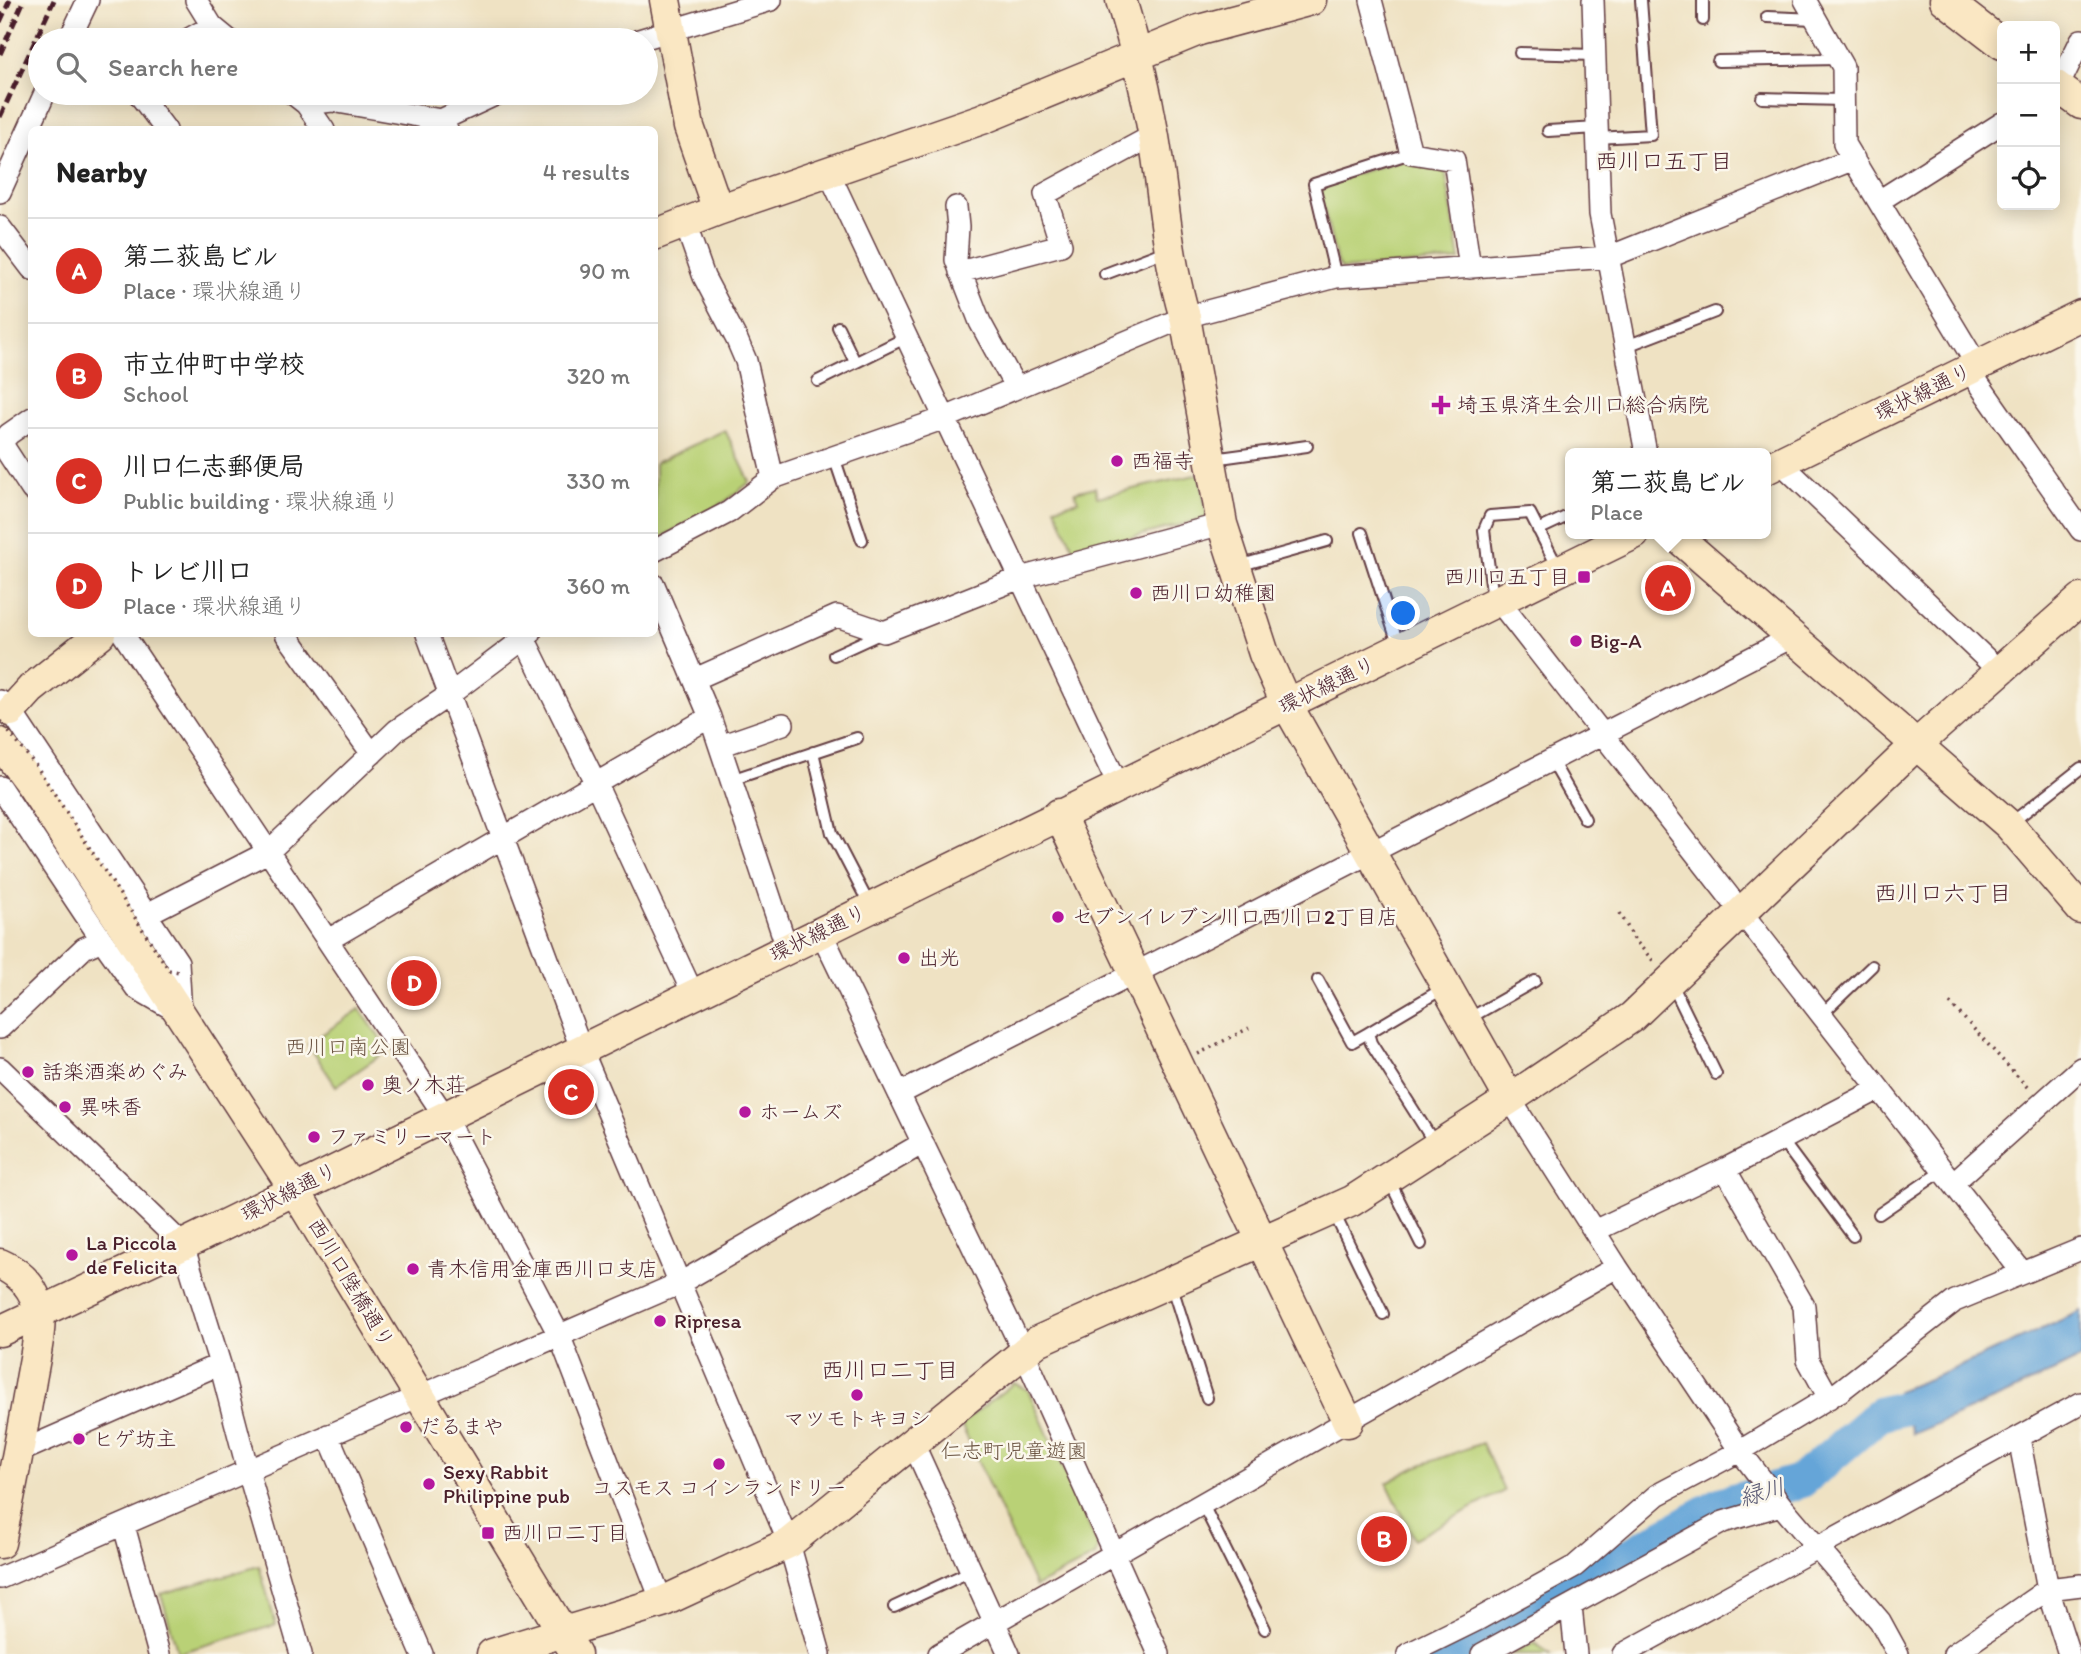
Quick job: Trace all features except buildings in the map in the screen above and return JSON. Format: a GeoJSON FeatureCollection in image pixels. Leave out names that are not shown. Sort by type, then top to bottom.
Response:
{"type":"FeatureCollection","features":[{"type":"Feature","properties":{"kind":"street"},"geometry":{"type":"LineString","coordinates":[[77,28],[88,0]]}},
{"type":"Feature","properties":{"kind":"street"},"geometry":{"type":"LineString","coordinates":[[196,0],[214,28]]}},
{"type":"Feature","properties":{"kind":"street"},"geometry":{"type":"LineString","coordinates":[[665,0],[689,127],[718,210]]}},
{"type":"Feature","properties":{"kind":"street"},"geometry":{"type":"LineString","coordinates":[[658,34],[771,0]]}},
{"type":"Feature","properties":{"kind":"street"},"geometry":{"type":"LineString","coordinates":[[1121,0],[1137,54],[1154,135],[1177,292],[1185,317],[1222,524],[1264,654],[1287,705],[1510,1099],[1617,1268],[1741,1452],[1781,1504],[1880,1620],[1898,1654]]}},
{"type":"Feature","properties":{"kind":"street"},"geometry":{"type":"LineString","coordinates":[[658,233],[718,210],[982,119],[1199,30],[1311,0]]}},
{"type":"Feature","properties":{"kind":"street"},"geometry":{"type":"LineString","coordinates":[[1371,0],[1411,153],[1454,160],[1470,268]]}},
{"type":"Feature","properties":{"kind":"street"},"geometry":{"type":"LineString","coordinates":[[1593,0],[1600,214],[1645,448]]}},
{"type":"Feature","properties":{"kind":"street"},"geometry":{"type":"LineString","coordinates":[[1945,0],[1997,40]]}},
{"type":"Feature","properties":{"kind":"street"},"geometry":{"type":"LineString","coordinates":[[1811,9],[1843,67],[1844,144],[1973,368],[2081,530]]}},
{"type":"Feature","properties":{"kind":"street"},"geometry":{"type":"LineString","coordinates":[[208,28],[212,26]]}},
{"type":"Feature","properties":{"kind":"street"},"geometry":{"type":"LineString","coordinates":[[2062,91],[2081,40]]}},
{"type":"Feature","properties":{"kind":"street"},"geometry":{"type":"LineString","coordinates":[[30,126],[40,105]]}},
{"type":"Feature","properties":{"kind":"street"},"geometry":{"type":"LineString","coordinates":[[147,105],[163,126]]}},
{"type":"Feature","properties":{"kind":"street"},"geometry":{"type":"LineString","coordinates":[[304,105],[321,126]]}},
{"type":"Feature","properties":{"kind":"street"},"geometry":{"type":"LineString","coordinates":[[349,105],[440,126],[454,105]]}},
{"type":"Feature","properties":{"kind":"street"},"geometry":{"type":"LineString","coordinates":[[1879,201],[1997,126]]}},
{"type":"Feature","properties":{"kind":"street"},"geometry":{"type":"LineString","coordinates":[[0,192],[28,130]]}},
{"type":"Feature","properties":{"kind":"street"},"geometry":{"type":"LineString","coordinates":[[960,271],[1061,244],[1045,194],[1154,135]]}},
{"type":"Feature","properties":{"kind":"street"},"geometry":{"type":"LineString","coordinates":[[658,549],[729,512],[773,478],[945,418],[1185,317],[1336,277],[1609,257],[1854,159]]}},
{"type":"Feature","properties":{"kind":"street"},"geometry":{"type":"LineString","coordinates":[[829,173],[1118,785]]}},
{"type":"Feature","properties":{"kind":"street"},"geometry":{"type":"LineString","coordinates":[[956,207],[956,260],[980,322],[1016,388]]}},
{"type":"Feature","properties":{"kind":"street"},"geometry":{"type":"LineString","coordinates":[[685,223],[704,277],[746,361],[773,478]]}},
{"type":"Feature","properties":{"kind":"street"},"geometry":{"type":"LineString","coordinates":[[0,227],[28,263]]}},
{"type":"Feature","properties":{"kind":"street","name":"環状線通り"},"geometry":{"type":"LineString","coordinates":[[1773,466],[2081,315]]}},
{"type":"Feature","properties":{"kind":"street"},"geometry":{"type":"LineString","coordinates":[[28,421],[0,442],[28,484]]}},
{"type":"Feature","properties":{"kind":"street"},"geometry":{"type":"LineString","coordinates":[[1773,466],[1999,671]]}},
{"type":"Feature","properties":{"kind":"street"},"geometry":{"type":"LineString","coordinates":[[695,678],[837,616],[884,632],[1020,578],[1222,524]]}},
{"type":"Feature","properties":{"kind":"street","name":"環状線通り"},"geometry":{"type":"LineString","coordinates":[[0,1331],[183,1245],[1624,539]]}},
{"type":"Feature","properties":{"kind":"street"},"geometry":{"type":"LineString","coordinates":[[1680,539],[2009,825],[2081,909]]}},
{"type":"Feature","properties":{"kind":"street"},"geometry":{"type":"LineString","coordinates":[[658,593],[710,717],[787,948]]}},
{"type":"Feature","properties":{"kind":"street"},"geometry":{"type":"LineString","coordinates":[[492,1654],[570,1644],[789,1543],[1038,1341],[1352,1201],[1510,1099],[1632,1017],[1916,745],[2081,599]]}},
{"type":"Feature","properties":{"kind":"street"},"geometry":{"type":"LineString","coordinates":[[1496,601],[2022,1272]]}},
{"type":"Feature","properties":{"kind":"street"},"geometry":{"type":"LineString","coordinates":[[96,637],[31,690],[2,725],[147,914],[178,962],[181,1014]]}},
{"type":"Feature","properties":{"kind":"street"},"geometry":{"type":"LineString","coordinates":[[125,637],[444,1115],[561,1337],[663,1602]]}},
{"type":"Feature","properties":{"kind":"street"},"geometry":{"type":"LineString","coordinates":[[288,637],[372,754]]}},
{"type":"Feature","properties":{"kind":"street"},"geometry":{"type":"LineString","coordinates":[[428,637],[581,1048],[789,1543],[820,1654]]}},
{"type":"Feature","properties":{"kind":"street"},"geometry":{"type":"LineString","coordinates":[[147,914],[268,852],[397,730],[526,637]]}},
{"type":"Feature","properties":{"kind":"street"},"geometry":{"type":"LineString","coordinates":[[527,637],[693,994]]}},
{"type":"Feature","properties":{"kind":"street"},"geometry":{"type":"LineString","coordinates":[[899,1094],[1791,637]]}},
{"type":"Feature","properties":{"kind":"street"},"geometry":{"type":"LineString","coordinates":[[328,940],[710,717]]}},
{"type":"Feature","properties":{"kind":"street"},"geometry":{"type":"LineString","coordinates":[[720,746],[783,724]]}},
{"type":"Feature","properties":{"kind":"street","name":"西川口陸橋通り"},"geometry":{"type":"LineString","coordinates":[[2,725],[33,787],[294,1189],[570,1644]]}},
{"type":"Feature","properties":{"kind":"street"},"geometry":{"type":"LineString","coordinates":[[0,787],[136,988],[181,1014]]}},
{"type":"Feature","properties":{"kind":"street"},"geometry":{"type":"LineString","coordinates":[[1059,814],[1348,1422]]}},
{"type":"Feature","properties":{"kind":"street"},"geometry":{"type":"LineString","coordinates":[[821,932],[1024,1353],[1159,1654]]}},
{"type":"Feature","properties":{"kind":"street"},"geometry":{"type":"LineString","coordinates":[[0,1028],[84,948],[102,940]]}},
{"type":"Feature","properties":{"kind":"street"},"geometry":{"type":"LineString","coordinates":[[0,1068],[183,1245],[220,1364],[301,1654]]}},
{"type":"Feature","properties":{"kind":"street"},"geometry":{"type":"LineString","coordinates":[[1947,1177],[2042,1103],[2081,1068]]}},
{"type":"Feature","properties":{"kind":"street"},"geometry":{"type":"LineString","coordinates":[[1594,1231],[1725,1169],[1879,1089]]}},
{"type":"Feature","properties":{"kind":"street"},"geometry":{"type":"LineString","coordinates":[[0,1578],[419,1395],[561,1337],[680,1283],[923,1143]]}},
{"type":"Feature","properties":{"kind":"street"},"geometry":{"type":"LineString","coordinates":[[1725,1169],[1804,1306],[1808,1360],[1829,1398]]}},
{"type":"Feature","properties":{"kind":"street"},"geometry":{"type":"LineString","coordinates":[[1408,1654],[1576,1566],[1657,1494],[1741,1452],[1829,1398],[1955,1301],[2081,1249]]}},
{"type":"Feature","properties":{"kind":"street"},"geometry":{"type":"LineString","coordinates":[[0,1264],[25,1279],[39,1311],[37,1345],[0,1543]]}},
{"type":"Feature","properties":{"kind":"street"},"geometry":{"type":"LineString","coordinates":[[939,1654],[1617,1268]]}},
{"type":"Feature","properties":{"kind":"street"},"geometry":{"type":"LineString","coordinates":[[19,1452],[220,1364]]}},
{"type":"Feature","properties":{"kind":"street"},"geometry":{"type":"LineString","coordinates":[[1623,1654],[2081,1403]]}},
{"type":"Feature","properties":{"kind":"street"},"geometry":{"type":"LineString","coordinates":[[328,1435],[422,1654]]}},
{"type":"Feature","properties":{"kind":"street"},"geometry":{"type":"LineString","coordinates":[[2019,1438],[2048,1589],[2069,1654]]}},
{"type":"Feature","properties":{"kind":"street"},"geometry":{"type":"LineString","coordinates":[[913,1443],[1009,1654]]}},
{"type":"Feature","properties":{"kind":"street"},"geometry":{"type":"LineString","coordinates":[[1482,1654],[1723,1522],[1781,1504]]}},
{"type":"Feature","properties":{"kind":"street"},"geometry":{"type":"LineString","coordinates":[[124,1526],[159,1654]]}},
{"type":"Feature","properties":{"kind":"street"},"geometry":{"type":"LineString","coordinates":[[1954,1654],[2048,1589],[2081,1585]]}},
{"type":"Feature","properties":{"kind":"street"},"geometry":{"type":"LineString","coordinates":[[1571,1607],[1576,1654]]}},
{"type":"Feature","properties":{"kind":"lane"},"geometry":{"type":"LineString","coordinates":[[1548,131],[1651,135],[1642,0]]}},
{"type":"Feature","properties":{"kind":"lane"},"geometry":{"type":"LineString","coordinates":[[1703,0],[1703,20]]}},
{"type":"Feature","properties":{"kind":"lane"},"geometry":{"type":"LineString","coordinates":[[1767,17],[1811,9]]}},
{"type":"Feature","properties":{"kind":"lane"},"geometry":{"type":"LineString","coordinates":[[1520,53],[1594,55]]}},
{"type":"Feature","properties":{"kind":"lane"},"geometry":{"type":"LineString","coordinates":[[1717,61],[1838,59]]}},
{"type":"Feature","properties":{"kind":"lane"},"geometry":{"type":"LineString","coordinates":[[1762,98],[1843,100]]}},
{"type":"Feature","properties":{"kind":"lane"},"geometry":{"type":"LineString","coordinates":[[1336,277],[1314,184],[1411,153]]}},
{"type":"Feature","properties":{"kind":"lane"},"geometry":{"type":"LineString","coordinates":[[1105,274],[1171,249]]}},
{"type":"Feature","properties":{"kind":"lane"},"geometry":{"type":"LineString","coordinates":[[1624,347],[1715,312]]}},
{"type":"Feature","properties":{"kind":"lane"},"geometry":{"type":"LineString","coordinates":[[838,327],[855,362]]}},
{"type":"Feature","properties":{"kind":"lane"},"geometry":{"type":"LineString","coordinates":[[818,381],[907,337]]}},
{"type":"Feature","properties":{"kind":"lane"},"geometry":{"type":"LineString","coordinates":[[1210,460],[1307,446]]}},
{"type":"Feature","properties":{"kind":"lane"},"geometry":{"type":"LineString","coordinates":[[834,457],[862,541]]}},
{"type":"Feature","properties":{"kind":"lane"},"geometry":{"type":"LineString","coordinates":[[1496,601],[1483,530],[1490,516],[1530,513],[1559,570]]}},
{"type":"Feature","properties":{"kind":"lane"},"geometry":{"type":"LineString","coordinates":[[1538,530],[1565,517]]}},
{"type":"Feature","properties":{"kind":"lane"},"geometry":{"type":"LineString","coordinates":[[1362,533],[1400,649]]}},
{"type":"Feature","properties":{"kind":"lane"},"geometry":{"type":"LineString","coordinates":[[1236,566],[1326,541]]}},
{"type":"Feature","properties":{"kind":"lane"},"geometry":{"type":"LineString","coordinates":[[834,655],[884,632]]}},
{"type":"Feature","properties":{"kind":"lane"},"geometry":{"type":"LineString","coordinates":[[731,780],[857,737]]}},
{"type":"Feature","properties":{"kind":"lane"},"geometry":{"type":"LineString","coordinates":[[813,752],[832,833],[871,907]]}},
{"type":"Feature","properties":{"kind":"lane"},"geometry":{"type":"LineString","coordinates":[[1552,761],[1585,819]]}},
{"type":"Feature","properties":{"kind":"lane"},"geometry":{"type":"LineString","coordinates":[[2009,825],[2081,768]]}},
{"type":"Feature","properties":{"kind":"lane"},"geometry":{"type":"LineString","coordinates":[[1821,1016],[1872,966]]}},
{"type":"Feature","properties":{"kind":"lane"},"geometry":{"type":"LineString","coordinates":[[1318,980],[1352,1042],[1446,986]]}},
{"type":"Feature","properties":{"kind":"lane"},"geometry":{"type":"LineString","coordinates":[[1670,980],[1716,1074]]}},
{"type":"Feature","properties":{"kind":"lane"},"geometry":{"type":"LineString","coordinates":[[1466,1021],[1535,981]]}},
{"type":"Feature","properties":{"kind":"lane"},"geometry":{"type":"LineString","coordinates":[[1368,1033],[1371,1043],[1436,1146]]}},
{"type":"Feature","properties":{"kind":"lane"},"geometry":{"type":"LineString","coordinates":[[1781,1139],[1853,1236]]}},
{"type":"Feature","properties":{"kind":"lane"},"geometry":{"type":"LineString","coordinates":[[1879,1214],[1947,1177]]}},
{"type":"Feature","properties":{"kind":"lane"},"geometry":{"type":"LineString","coordinates":[[1388,1178],[1421,1244]]}},
{"type":"Feature","properties":{"kind":"lane"},"geometry":{"type":"LineString","coordinates":[[1332,1210],[1383,1314]]}},
{"type":"Feature","properties":{"kind":"lane"},"geometry":{"type":"LineString","coordinates":[[1171,1283],[1208,1398]]}},
{"type":"Feature","properties":{"kind":"lane"},"geometry":{"type":"LineString","coordinates":[[1202,1503],[1265,1629]]}},
{"type":"Feature","properties":{"kind":"lane"},"geometry":{"type":"LineString","coordinates":[[894,1607],[971,1571]]}},
{"type":"Feature","properties":{"kind":"path"},"geometry":{"type":"LineString","coordinates":[[2,725],[37,767],[169,970],[179,972]]}},
{"type":"Feature","properties":{"kind":"path"},"geometry":{"type":"LineString","coordinates":[[1620,913],[1634,939],[1670,980]]}},
{"type":"Feature","properties":{"kind":"path"},"geometry":{"type":"LineString","coordinates":[[1950,1003],[2042,1103]]}},
{"type":"Feature","properties":{"kind":"path"},"geometry":{"type":"LineString","coordinates":[[1178,1064],[1249,1028]]}},
{"type":"Feature","properties":{"kind":"green space"},"geometry":{"type":"Polygon","coordinates":[[[1409,158],[1444,164],[1460,260],[1342,269],[1337,262],[1318,185],[1409,158]]]}},
{"type":"Feature","properties":{"kind":"green space"},"geometry":{"type":"Polygon","coordinates":[[[725,430],[750,482],[726,501],[658,539],[658,462],[725,430]]]}},
{"type":"Feature","properties":{"kind":"green space"},"geometry":{"type":"Polygon","coordinates":[[[1200,474],[1207,518],[1075,552],[1055,507],[1078,501],[1075,492],[1095,487],[1097,497],[1200,474]]]}},
{"type":"Feature","properties":{"kind":"green space","name":"西川口南公園"},"geometry":{"type":"Polygon","coordinates":[[[360,1009],[388,1050],[336,1086],[308,1044],[360,1009]]]}},
{"type":"Feature","properties":{"kind":"green space","name":"仁志町児童遊園"},"geometry":{"type":"Polygon","coordinates":[[[1014,1383],[1028,1390],[1098,1546],[1095,1556],[1035,1587],[961,1424],[1014,1383]]]}},
{"type":"Feature","properties":{"kind":"green space"},"geometry":{"type":"Polygon","coordinates":[[[1482,1443],[1504,1491],[1414,1539],[1387,1483],[1416,1467],[1482,1443]]]}},
{"type":"Feature","properties":{"kind":"green space"},"geometry":{"type":"Polygon","coordinates":[[[259,1566],[276,1625],[178,1653],[161,1594],[259,1566]]]}},
{"type":"Feature","properties":{"kind":"green space"},"geometry":{"type":"Polygon","coordinates":[[[1534,1643],[1551,1654],[1510,1654],[1534,1643]]]}},
{"type":"Feature","properties":{"kind":"water"},"geometry":{"type":"Polygon","coordinates":[[[2081,1311],[2081,1358],[2005,1395],[1913,1434],[1897,1391],[1947,1372],[2081,1311]]]}},
{"type":"Feature","properties":{"kind":"waterway","name":"緑川"},"geometry":{"type":"LineString","coordinates":[[1442,1654],[1530,1611],[1721,1504],[1801,1481],[1880,1414],[1920,1404],[1947,1393]]}},
{"type":"Feature","properties":{"kind":"railway"},"geometry":{"type":"LineString","coordinates":[[0,22],[10,0]]}},
{"type":"Feature","properties":{"kind":"railway"},"geometry":{"type":"LineString","coordinates":[[0,54],[24,0]]}},
{"type":"Feature","properties":{"kind":"railway"},"geometry":{"type":"LineString","coordinates":[[41,28],[54,0]]}},
{"type":"Feature","properties":{"kind":"railway"},"geometry":{"type":"LineString","coordinates":[[0,117],[28,56]]}},
{"type":"Feature","properties":{"kind":"place","name":"埼玉県済生会川口総合病院"},"geometry":{"type":"Point","coordinates":[1441,405]}},
{"type":"Feature","properties":{"kind":"place","name":"西福寺"},"geometry":{"type":"Point","coordinates":[1117,461]}},
{"type":"Feature","properties":{"kind":"place","name":"西川口五丁目"},"geometry":{"type":"Point","coordinates":[1584,577]}},
{"type":"Feature","properties":{"kind":"place","name":"第二荻島ビル"},"geometry":{"type":"Point","coordinates":[1668,588]}},
{"type":"Feature","properties":{"kind":"place","name":"西川口幼稚園"},"geometry":{"type":"Point","coordinates":[1136,593]}},
{"type":"Feature","properties":{"kind":"place","name":"Big-A"},"geometry":{"type":"Point","coordinates":[1576,641]}},
{"type":"Feature","properties":{"kind":"place","name":"セブンイレブン川口西川口2丁目店"},"geometry":{"type":"Point","coordinates":[1058,917]}},
{"type":"Feature","properties":{"kind":"place","name":"出光"},"geometry":{"type":"Point","coordinates":[904,958]}},
{"type":"Feature","properties":{"kind":"place","name":"トレビ川口"},"geometry":{"type":"Point","coordinates":[414,983]}},
{"type":"Feature","properties":{"kind":"place","name":"話楽酒楽めぐみ"},"geometry":{"type":"Point","coordinates":[28,1072]}},
{"type":"Feature","properties":{"kind":"place","name":"奥ノ木荘"},"geometry":{"type":"Point","coordinates":[368,1085]}},
{"type":"Feature","properties":{"kind":"place","name":"川口仁志郵便局"},"geometry":{"type":"Point","coordinates":[571,1092]}},
{"type":"Feature","properties":{"kind":"place","name":"異味香"},"geometry":{"type":"Point","coordinates":[65,1107]}},
{"type":"Feature","properties":{"kind":"place","name":"ホームズ"},"geometry":{"type":"Point","coordinates":[745,1112]}},
{"type":"Feature","properties":{"kind":"place","name":"ファミリーマート"},"geometry":{"type":"Point","coordinates":[314,1137]}},
{"type":"Feature","properties":{"kind":"place","name":"La Piccola de Felicita"},"geometry":{"type":"Point","coordinates":[72,1255]}},
{"type":"Feature","properties":{"kind":"place","name":"青木信用金庫西川口支店"},"geometry":{"type":"Point","coordinates":[413,1269]}},
{"type":"Feature","properties":{"kind":"place","name":"Ripresa"},"geometry":{"type":"Point","coordinates":[660,1321]}},
{"type":"Feature","properties":{"kind":"place","name":"マツモトキヨシ"},"geometry":{"type":"Point","coordinates":[857,1395]}},
{"type":"Feature","properties":{"kind":"place","name":"だるまや"},"geometry":{"type":"Point","coordinates":[406,1427]}},
{"type":"Feature","properties":{"kind":"place","name":"ヒゲ坊主"},"geometry":{"type":"Point","coordinates":[79,1439]}},
{"type":"Feature","properties":{"kind":"place","name":"コスモス コインランドリー"},"geometry":{"type":"Point","coordinates":[719,1464]}},
{"type":"Feature","properties":{"kind":"place","name":"Sexy Rabbit Philippine pub"},"geometry":{"type":"Point","coordinates":[429,1484]}},
{"type":"Feature","properties":{"kind":"place","name":"西川口二丁目"},"geometry":{"type":"Point","coordinates":[488,1533]}},
{"type":"Feature","properties":{"kind":"place","name":"市立仲町中学校"},"geometry":{"type":"Point","coordinates":[1384,1539]}},
{"type":"Feature","properties":{"kind":"district","name":"西川口五丁目"},"geometry":{"type":"Point","coordinates":[1664,161]}},
{"type":"Feature","properties":{"kind":"district","name":"西川口六丁目"},"geometry":{"type":"Point","coordinates":[1943,893]}},
{"type":"Feature","properties":{"kind":"district","name":"西川口二丁目"},"geometry":{"type":"Point","coordinates":[890,1370]}}]}
